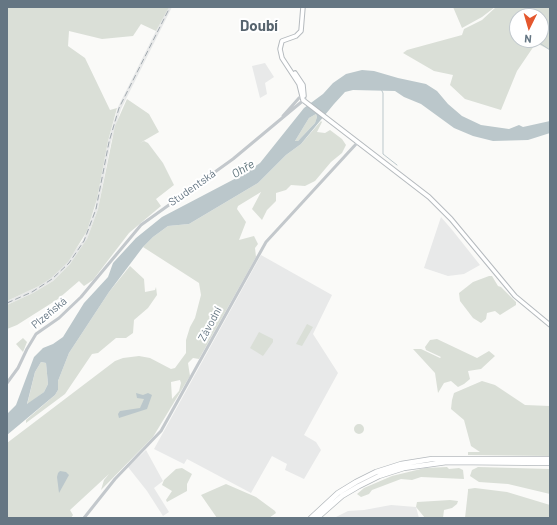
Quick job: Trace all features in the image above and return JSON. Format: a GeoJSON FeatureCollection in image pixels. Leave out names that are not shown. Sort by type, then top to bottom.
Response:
{"type":"FeatureCollection","features":[{"type":"Feature","properties":{"kind":"highway"},"geometry":{"type":"LineString","coordinates":[[311,518],[338,494],[376,472],[416,461],[550,459]]}},
{"type":"Feature","properties":{"kind":"highway"},"geometry":{"type":"LineString","coordinates":[[317,518],[342,496],[379,476],[404,468],[461,460]]}},
{"type":"Feature","properties":{"kind":"highway"},"geometry":{"type":"LineString","coordinates":[[473,460],[550,463]]}},
{"type":"Feature","properties":{"kind":"main road"},"geometry":{"type":"LineString","coordinates":[[303,7],[302,29],[296,36],[282,41],[280,46],[281,55],[300,83],[304,99]]}},
{"type":"Feature","properties":{"kind":"main road"},"geometry":{"type":"LineString","coordinates":[[300,83],[304,99],[356,143],[429,197],[451,219],[515,296],[550,325]]}},
{"type":"Feature","properties":{"kind":"street","name":"Studentská"},"geometry":{"type":"LineString","coordinates":[[96,281],[141,225],[233,159],[304,99]]}},
{"type":"Feature","properties":{"kind":"street","name":"Závodní"},"geometry":{"type":"LineString","coordinates":[[84,518],[115,479],[161,430],[266,242],[356,143]]}},
{"type":"Feature","properties":{"kind":"street","name":"Plzeňská"},"geometry":{"type":"LineString","coordinates":[[7,383],[18,368],[36,334],[59,318],[96,281]]}},
{"type":"Feature","properties":{"kind":"shaded area"},"geometry":{"type":"Polygon","coordinates":[[[7,7],[169,7],[156,31],[141,24],[133,36],[102,39],[69,31],[68,46],[85,58],[110,110],[117,108],[108,141],[97,199],[87,231],[68,262],[51,278],[39,286],[7,301],[7,7]]]}},
{"type":"Feature","properties":{"kind":"shaded area"},"geometry":{"type":"Polygon","coordinates":[[[168,7],[172,7],[121,109],[111,142],[98,209],[86,242],[70,264],[53,281],[33,293],[7,305],[7,301],[39,286],[62,267],[83,240],[95,208],[108,141],[118,107],[168,7]]]}},
{"type":"Feature","properties":{"kind":"shaded area"},"geometry":{"type":"Polygon","coordinates":[[[453,7],[495,7],[482,17],[462,28],[453,7]]]}},
{"type":"Feature","properties":{"kind":"shaded area"},"geometry":{"type":"Polygon","coordinates":[[[496,7],[550,7],[550,50],[546,48],[549,48],[549,8],[509,8],[509,48],[533,48],[517,71],[501,110],[465,99],[450,85],[453,75],[434,71],[403,53],[407,50],[462,35],[464,29],[482,20],[496,7]]]}},
{"type":"Feature","properties":{"kind":"shaded area"},"geometry":{"type":"Polygon","coordinates":[[[265,63],[274,77],[265,83],[267,94],[260,98],[252,66],[265,63]]]}},
{"type":"Feature","properties":{"kind":"shaded area"},"geometry":{"type":"Polygon","coordinates":[[[362,70],[374,71],[426,84],[437,91],[448,104],[462,116],[481,125],[509,129],[519,125],[523,127],[550,121],[550,133],[528,140],[493,141],[473,136],[454,128],[421,104],[404,97],[395,91],[353,90],[345,92],[301,144],[286,155],[258,183],[189,224],[168,226],[153,237],[143,247],[109,292],[69,353],[58,381],[58,390],[55,395],[7,435],[7,414],[16,405],[34,357],[43,348],[53,344],[63,337],[84,303],[108,277],[113,263],[136,238],[162,217],[244,174],[260,163],[304,108],[346,74],[362,70]],[[316,114],[309,118],[295,141],[298,141],[315,123],[317,117],[316,114]],[[41,362],[35,372],[27,404],[44,392],[48,384],[46,363],[41,362]]]}},
{"type":"Feature","properties":{"kind":"shaded area"},"geometry":{"type":"Polygon","coordinates":[[[127,99],[149,114],[159,132],[140,143],[144,141],[148,143],[163,163],[174,185],[156,199],[161,206],[129,233],[93,280],[84,286],[79,281],[58,299],[17,325],[7,329],[7,305],[33,293],[53,281],[70,264],[87,239],[98,209],[115,126],[127,99]]]}},
{"type":"Feature","properties":{"kind":"shaded area"},"geometry":{"type":"Polygon","coordinates":[[[316,114],[317,117],[315,123],[298,141],[295,141],[309,118],[316,114]]]}},
{"type":"Feature","properties":{"kind":"shaded area"},"geometry":{"type":"Polygon","coordinates":[[[321,121],[322,122],[317,132],[325,133],[330,130],[342,139],[346,145],[342,153],[331,162],[315,181],[305,186],[291,185],[286,190],[276,193],[276,201],[267,210],[262,220],[252,209],[261,192],[238,206],[237,209],[246,222],[239,240],[254,236],[258,244],[255,248],[256,257],[199,359],[193,358],[188,363],[190,376],[153,437],[101,490],[104,480],[109,474],[70,510],[73,515],[71,518],[7,518],[7,443],[115,361],[123,358],[139,356],[150,358],[171,369],[175,368],[186,353],[186,340],[190,327],[195,318],[201,295],[199,283],[143,247],[153,237],[168,226],[189,224],[258,183],[286,155],[301,144],[321,121]],[[180,380],[171,382],[172,399],[179,391],[181,383],[180,380]]]}},
{"type":"Feature","properties":{"kind":"shaded area"},"geometry":{"type":"Polygon","coordinates":[[[441,217],[480,265],[464,274],[448,276],[424,268],[441,217]]]}},
{"type":"Feature","properties":{"kind":"shaded area"},"geometry":{"type":"Polygon","coordinates":[[[261,255],[332,295],[313,334],[338,373],[304,435],[316,442],[321,450],[304,479],[285,470],[287,464],[272,456],[251,493],[187,459],[184,464],[154,449],[261,255]]]}},
{"type":"Feature","properties":{"kind":"shaded area"},"geometry":{"type":"Polygon","coordinates":[[[130,266],[144,279],[145,292],[155,290],[156,287],[157,295],[148,308],[134,320],[133,333],[126,338],[116,338],[98,353],[92,354],[65,394],[26,423],[26,420],[55,395],[58,390],[58,381],[69,353],[109,292],[130,266]]]}},
{"type":"Feature","properties":{"kind":"shaded area"},"geometry":{"type":"Polygon","coordinates":[[[492,276],[498,286],[501,287],[516,302],[516,305],[500,315],[495,311],[487,313],[486,319],[481,323],[473,318],[460,301],[459,293],[473,282],[492,276]]]}},
{"type":"Feature","properties":{"kind":"shaded area"},"geometry":{"type":"Polygon","coordinates":[[[307,324],[313,327],[302,346],[296,344],[307,324]]]}},
{"type":"Feature","properties":{"kind":"shaded area"},"geometry":{"type":"Polygon","coordinates":[[[259,332],[273,339],[273,342],[263,356],[250,348],[259,332]]]}},
{"type":"Feature","properties":{"kind":"shaded area"},"geometry":{"type":"Polygon","coordinates":[[[23,338],[27,342],[23,352],[16,344],[23,338]]]}},
{"type":"Feature","properties":{"kind":"shaded area"},"geometry":{"type":"Polygon","coordinates":[[[437,339],[477,358],[489,351],[495,356],[481,369],[468,371],[470,379],[464,384],[458,387],[451,381],[444,383],[438,393],[435,373],[413,349],[421,349],[440,358],[441,357],[426,350],[425,347],[430,340],[437,339]]]}},
{"type":"Feature","properties":{"kind":"shaded area"},"geometry":{"type":"Polygon","coordinates":[[[41,362],[46,363],[48,384],[44,392],[27,405],[35,372],[41,362]]]}},
{"type":"Feature","properties":{"kind":"shaded area"},"geometry":{"type":"Polygon","coordinates":[[[482,381],[495,385],[525,405],[550,406],[550,456],[468,455],[468,452],[480,452],[471,446],[464,420],[451,409],[452,400],[454,393],[482,381]]]}},
{"type":"Feature","properties":{"kind":"shaded area"},"geometry":{"type":"Polygon","coordinates":[[[136,393],[143,395],[148,393],[152,395],[147,409],[119,418],[118,414],[120,411],[140,408],[144,399],[137,398],[136,393]]]}},
{"type":"Feature","properties":{"kind":"shaded area"},"geometry":{"type":"Polygon","coordinates":[[[357,424],[361,424],[363,425],[363,433],[357,434],[354,431],[354,427],[357,424]]]}},
{"type":"Feature","properties":{"kind":"shaded area"},"geometry":{"type":"Polygon","coordinates":[[[146,450],[163,481],[154,488],[169,512],[163,516],[147,491],[128,467],[146,450]]]}},
{"type":"Feature","properties":{"kind":"shaded area"},"geometry":{"type":"Polygon","coordinates":[[[447,467],[449,469],[459,468],[463,470],[464,479],[421,477],[412,480],[401,479],[372,490],[369,494],[361,497],[357,494],[364,488],[392,476],[425,468],[447,467]]]}},
{"type":"Feature","properties":{"kind":"shaded area"},"geometry":{"type":"Polygon","coordinates":[[[478,467],[550,469],[550,494],[508,484],[479,482],[470,476],[472,470],[478,467]]]}},
{"type":"Feature","properties":{"kind":"shaded area"},"geometry":{"type":"Polygon","coordinates":[[[182,468],[192,474],[187,484],[187,491],[167,502],[166,500],[172,491],[162,485],[164,480],[176,469],[182,468]]]}},
{"type":"Feature","properties":{"kind":"shaded area"},"geometry":{"type":"Polygon","coordinates":[[[60,471],[66,472],[69,475],[59,493],[57,477],[60,471]]]}},
{"type":"Feature","properties":{"kind":"shaded area"},"geometry":{"type":"Polygon","coordinates":[[[226,484],[256,497],[276,513],[269,518],[217,518],[201,495],[226,484]]]}},
{"type":"Feature","properties":{"kind":"shaded area"},"geometry":{"type":"Polygon","coordinates":[[[475,488],[507,492],[550,505],[550,518],[465,518],[468,489],[475,488]]]}},
{"type":"Feature","properties":{"kind":"shaded area"},"geometry":{"type":"Polygon","coordinates":[[[458,501],[452,508],[444,510],[443,518],[425,518],[416,507],[417,502],[458,501]]]}},
{"type":"Feature","properties":{"kind":"shaded area"},"geometry":{"type":"Polygon","coordinates":[[[391,505],[416,507],[419,518],[334,518],[348,511],[364,510],[391,505]]]}},
{"type":"Feature","properties":{"kind":"waterway"},"geometry":{"type":"LineString","coordinates":[[381,89],[383,93],[383,154],[397,165]]}},
{"type":"Feature","properties":{"kind":"railway"},"geometry":{"type":"LineString","coordinates":[[7,303],[32,292],[52,279],[69,263],[84,241],[96,209],[109,142],[119,108],[170,7]]}},
{"type":"Feature","properties":{"kind":"district","name":"Doubí"},"geometry":{"type":"Point","coordinates":[259,26]}},
{"type":"Feature","properties":{"kind":"water label","name":"Ohře"},"geometry":{"type":"Point","coordinates":[243,169]}}]}
